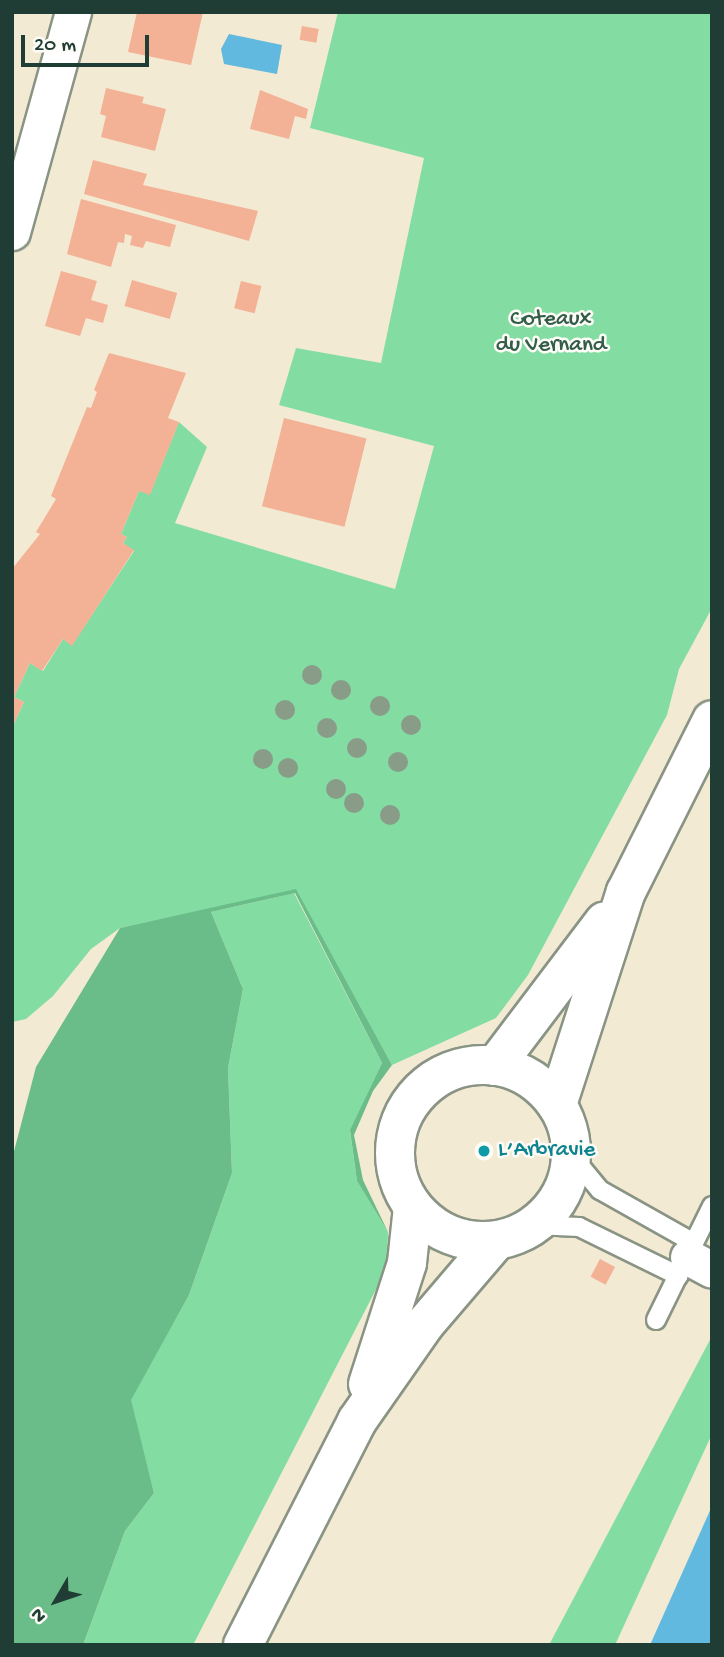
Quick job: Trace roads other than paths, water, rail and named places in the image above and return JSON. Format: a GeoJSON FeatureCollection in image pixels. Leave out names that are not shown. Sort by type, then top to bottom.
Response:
{"type":"FeatureCollection","features":[{"type":"Feature","properties":{"kind":"main road"},"geometry":{"type":"LineString","coordinates":[[557,1105],[626,892],[712,720]]}},
{"type":"Feature","properties":{"kind":"main road"},"geometry":{"type":"LineString","coordinates":[[495,1066],[626,892]]}},
{"type":"Feature","properties":{"kind":"main road"},"geometry":{"type":"LineString","coordinates":[[243,1645],[357,1420],[425,1324],[496,1241],[534,1225],[561,1195],[571,1155],[568,1129],[557,1105],[530,1079],[495,1066],[470,1066],[445,1074],[417,1095],[407,1108],[400,1124],[395,1158],[413,1207],[407,1263],[357,1420]]}},
{"type":"Feature","properties":{"kind":"main road"},"geometry":{"type":"LineString","coordinates":[[413,1207],[450,1235],[496,1241]]}},
{"type":"Feature","properties":{"kind":"street"},"geometry":{"type":"LineString","coordinates":[[12,232],[73,12]]}},
{"type":"Feature","properties":{"kind":"lane"},"geometry":{"type":"LineString","coordinates":[[571,1155],[600,1190],[693,1262]]}},
{"type":"Feature","properties":{"kind":"lane"},"geometry":{"type":"LineString","coordinates":[[656,1320],[693,1262],[712,1206]]}},
{"type":"Feature","properties":{"kind":"lane"},"geometry":{"type":"LineString","coordinates":[[534,1225],[579,1227],[693,1262]]}},
{"type":"Feature","properties":{"kind":"water"},"geometry":{"type":"Polygon","coordinates":[[[229,34],[282,45],[277,74],[224,64],[221,49],[229,34]]]}},
{"type":"Feature","properties":{"kind":"water"},"geometry":{"type":"Polygon","coordinates":[[[712,1506],[712,1645],[650,1645],[712,1506]]]}},
{"type":"Feature","properties":{"kind":"place","name":"L’Arbravie"},"geometry":{"type":"Point","coordinates":[484,1151]}},
{"type":"Feature","properties":{"kind":"park label","name":"Coteaux du Vernand"},"geometry":{"type":"Point","coordinates":[551,333]}}]}
